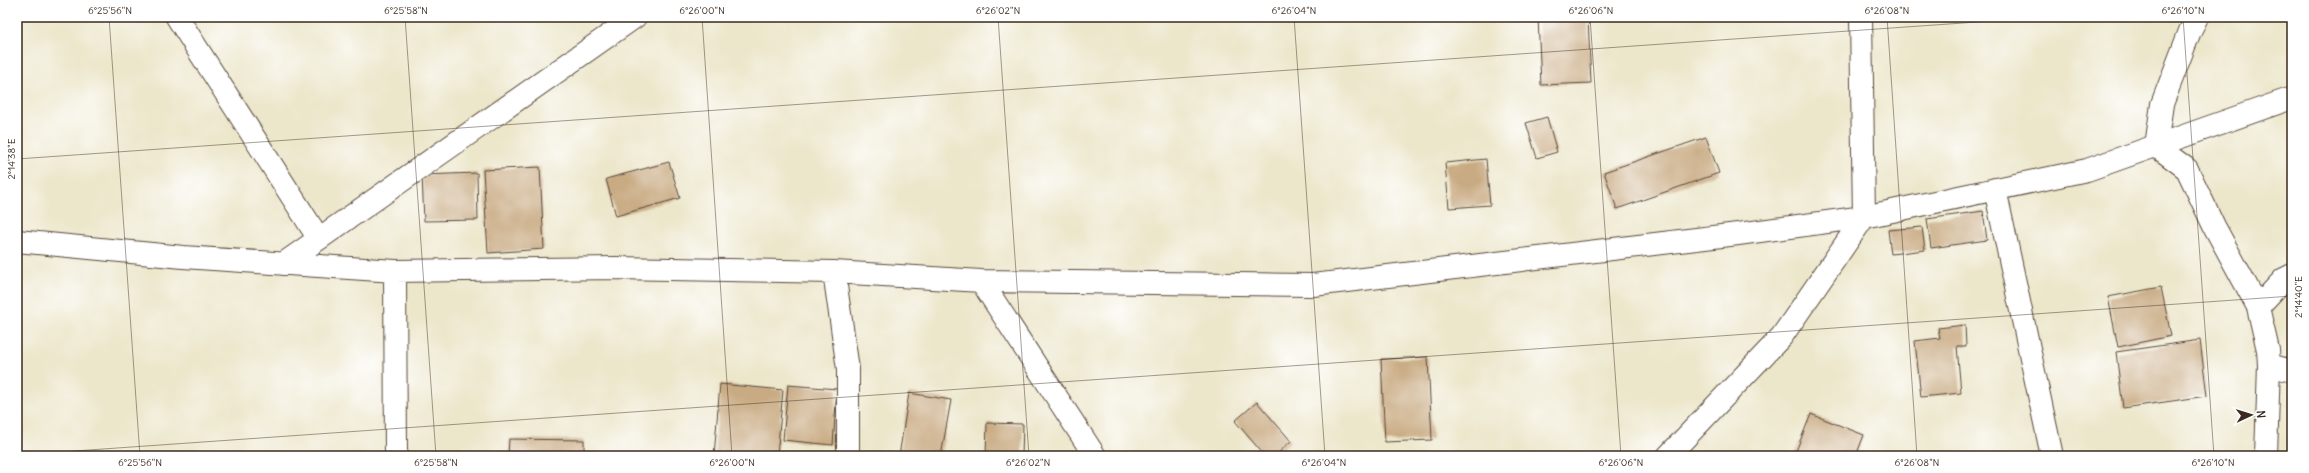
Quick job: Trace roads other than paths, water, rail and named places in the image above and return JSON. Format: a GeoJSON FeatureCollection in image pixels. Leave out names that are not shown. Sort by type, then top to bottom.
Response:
{"type":"FeatureCollection","features":[{"type":"Feature","properties":{"kind":"street"},"geometry":{"type":"LineString","coordinates":[[177,17],[319,239]]}},
{"type":"Feature","properties":{"kind":"street"},"geometry":{"type":"LineString","coordinates":[[283,264],[635,17]]}},
{"type":"Feature","properties":{"kind":"street"},"geometry":{"type":"LineString","coordinates":[[1668,456],[1782,336],[1864,217],[1861,17]]}},
{"type":"Feature","properties":{"kind":"street"},"geometry":{"type":"LineString","coordinates":[[2156,146],[2162,104],[2190,31],[2197,17]]}},
{"type":"Feature","properties":{"kind":"street"},"geometry":{"type":"LineString","coordinates":[[17,241],[283,264],[395,271],[615,268],[834,272],[981,281],[1313,285],[1730,235],[1864,217],[2087,170],[2292,98]]}},
{"type":"Feature","properties":{"kind":"street"},"geometry":{"type":"LineString","coordinates":[[2156,146],[2187,168],[2214,226],[2258,306],[2268,350],[2269,366],[2266,456]]}},
{"type":"Feature","properties":{"kind":"street"},"geometry":{"type":"LineString","coordinates":[[1995,189],[2052,456]]}},
{"type":"Feature","properties":{"kind":"street"},"geometry":{"type":"LineString","coordinates":[[395,271],[396,456]]}},
{"type":"Feature","properties":{"kind":"street"},"geometry":{"type":"LineString","coordinates":[[834,272],[848,369],[848,456]]}},
{"type":"Feature","properties":{"kind":"street"},"geometry":{"type":"LineString","coordinates":[[2258,306],[2284,279],[2292,275]]}},
{"type":"Feature","properties":{"kind":"street"},"geometry":{"type":"LineString","coordinates":[[981,281],[1095,456]]}},
{"type":"Feature","properties":{"kind":"street"},"geometry":{"type":"LineString","coordinates":[[2269,366],[2292,372]]}}]}
